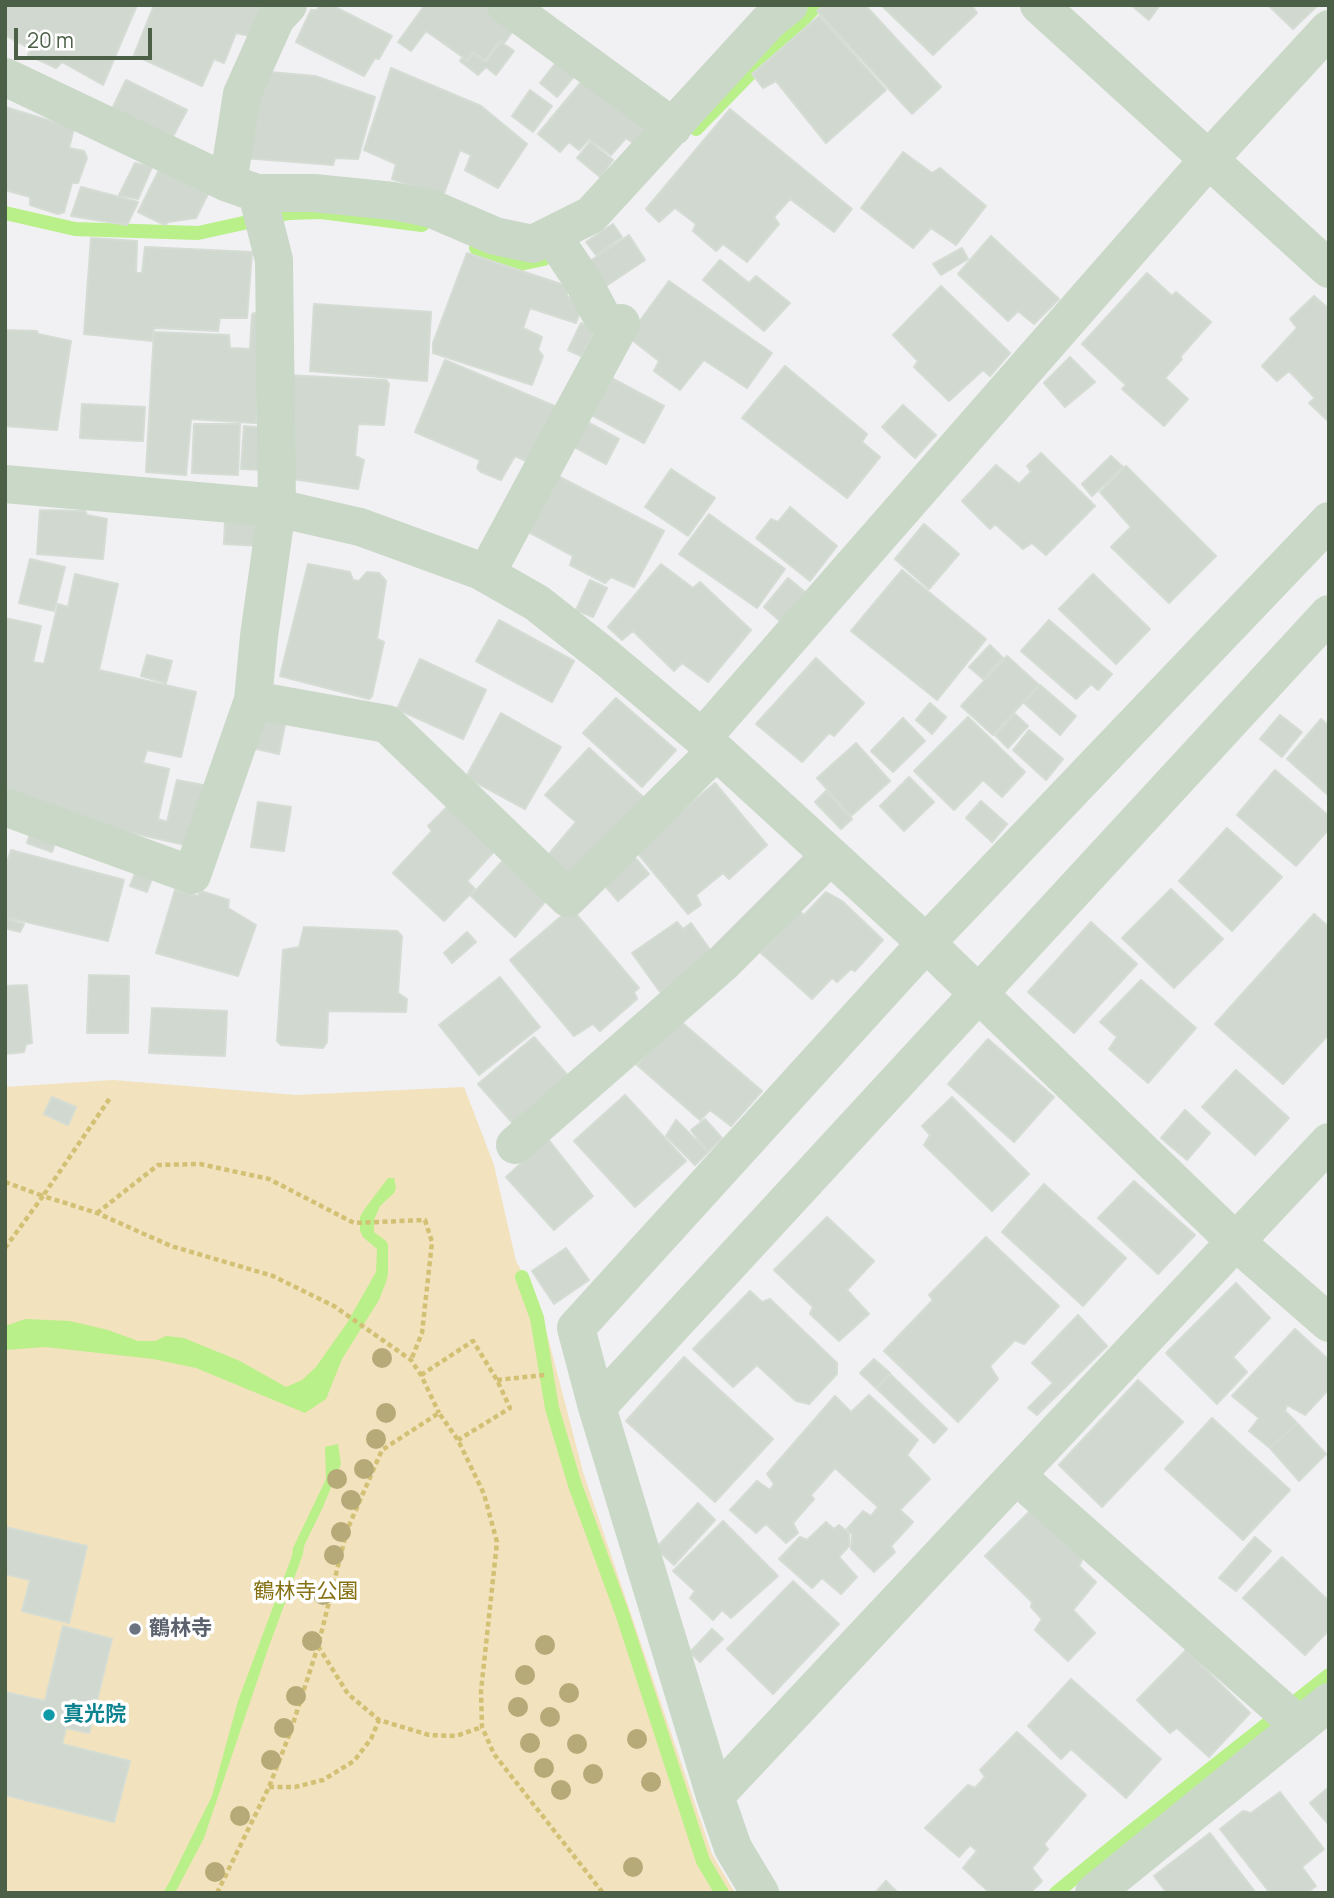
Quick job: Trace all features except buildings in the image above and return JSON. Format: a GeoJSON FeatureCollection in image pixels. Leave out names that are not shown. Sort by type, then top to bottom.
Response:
{"type":"FeatureCollection","features":[{"type":"Feature","properties":{"kind":"street"},"geometry":{"type":"LineString","coordinates":[[5,807],[192,875],[253,699],[277,508],[274,260],[242,188],[242,93],[276,18],[288,5]]}},
{"type":"Feature","properties":{"kind":"street"},"geometry":{"type":"LineString","coordinates":[[506,5],[673,127]]}},
{"type":"Feature","properties":{"kind":"street"},"geometry":{"type":"LineString","coordinates":[[5,76],[242,188],[314,193],[432,209],[495,236],[533,244],[591,215],[769,21],[789,5]]}},
{"type":"Feature","properties":{"kind":"street"},"geometry":{"type":"LineString","coordinates":[[1039,5],[1329,269]]}},
{"type":"Feature","properties":{"kind":"street"},"geometry":{"type":"LineString","coordinates":[[253,699],[387,724],[568,898],[709,745],[1209,159],[1329,29]]}},
{"type":"Feature","properties":{"kind":"street"},"geometry":{"type":"LineString","coordinates":[[486,574],[619,327],[601,315],[552,234]]}},
{"type":"Feature","properties":{"kind":"street"},"geometry":{"type":"LineString","coordinates":[[5,484],[277,508],[360,527],[486,574],[537,604],[608,659],[709,745],[926,943],[1236,1241],[1329,1323]]}},
{"type":"Feature","properties":{"kind":"street"},"geometry":{"type":"LineString","coordinates":[[760,1893],[733,1848],[715,1797],[597,1407],[576,1328],[926,943],[1329,521]]}},
{"type":"Feature","properties":{"kind":"street"},"geometry":{"type":"LineString","coordinates":[[597,1407],[1329,614]]}},
{"type":"Feature","properties":{"kind":"street"},"geometry":{"type":"LineString","coordinates":[[515,1145],[723,963],[830,856]]}},
{"type":"Feature","properties":{"kind":"street"},"geometry":{"type":"LineString","coordinates":[[715,1797],[1329,1142]]}},
{"type":"Feature","properties":{"kind":"street"},"geometry":{"type":"LineString","coordinates":[[1017,1476],[1288,1716]]}},
{"type":"Feature","properties":{"kind":"street"},"geometry":{"type":"LineString","coordinates":[[1094,1893],[1288,1716],[1329,1702]]}},
{"type":"Feature","properties":{"kind":"path"},"geometry":{"type":"LineString","coordinates":[[5,1248],[110,1098]]}},
{"type":"Feature","properties":{"kind":"path"},"geometry":{"type":"LineString","coordinates":[[97,1213],[158,1165],[200,1164],[269,1179],[354,1223],[425,1220],[432,1242],[422,1333],[411,1360]]}},
{"type":"Feature","properties":{"kind":"path"},"geometry":{"type":"LineString","coordinates":[[5,1182],[97,1213],[171,1246],[273,1276],[334,1306],[411,1360],[439,1413],[458,1440],[484,1494],[497,1542],[481,1691],[482,1727],[494,1754],[603,1893]]}},
{"type":"Feature","properties":{"kind":"path"},"geometry":{"type":"LineString","coordinates":[[421,1375],[473,1341],[497,1380],[510,1408],[458,1440]]}},
{"type":"Feature","properties":{"kind":"path"},"geometry":{"type":"LineString","coordinates":[[217,1893],[269,1787],[290,1733],[318,1646],[347,1530],[382,1450],[439,1413]]}},
{"type":"Feature","properties":{"kind":"path"},"geometry":{"type":"LineString","coordinates":[[318,1646],[348,1694],[379,1720],[429,1735],[456,1736],[482,1727]]}},
{"type":"Feature","properties":{"kind":"path"},"geometry":{"type":"LineString","coordinates":[[269,1787],[295,1787],[323,1780],[354,1761],[370,1739],[379,1720]]}},
{"type":"Feature","properties":{"kind":"green space","name":"鶴林寺公園"},"geometry":{"type":"Polygon","coordinates":[[[113,1080],[296,1095],[464,1087],[494,1165],[516,1261],[539,1303],[583,1472],[712,1854],[735,1893],[5,1893],[5,1087],[113,1080]]]}},
{"type":"Feature","properties":{"kind":"shaded area"},"geometry":{"type":"Polygon","coordinates":[[[388,1178],[394,1178],[396,1188],[380,1206],[374,1220],[374,1232],[388,1245],[386,1282],[379,1300],[342,1359],[326,1399],[305,1413],[196,1368],[153,1359],[45,1347],[5,1350],[5,1326],[25,1319],[70,1321],[138,1341],[155,1341],[166,1336],[184,1338],[240,1361],[286,1387],[302,1380],[316,1367],[347,1323],[376,1272],[377,1249],[363,1237],[360,1217],[388,1178]]]}},
{"type":"Feature","properties":{"kind":"shaded area"},"geometry":{"type":"Polygon","coordinates":[[[338,1444],[341,1464],[304,1546],[204,1838],[175,1893],[163,1893],[212,1796],[238,1701],[293,1548],[326,1479],[325,1447],[338,1444]]]}},
{"type":"Feature","properties":{"kind":"waterway"},"geometry":{"type":"LineString","coordinates":[[696,129],[817,5]]}},
{"type":"Feature","properties":{"kind":"waterway"},"geometry":{"type":"LineString","coordinates":[[5,213],[75,229],[198,233],[289,213],[321,212],[422,225]]}},
{"type":"Feature","properties":{"kind":"waterway"},"geometry":{"type":"LineString","coordinates":[[476,248],[520,264],[544,259]]}},
{"type":"Feature","properties":{"kind":"waterway"},"geometry":{"type":"LineString","coordinates":[[522,1277],[537,1318],[552,1408],[575,1485],[622,1613],[703,1861],[722,1893]]}},
{"type":"Feature","properties":{"kind":"waterway"},"geometry":{"type":"LineString","coordinates":[[1056,1893],[1329,1675]]}},
{"type":"Feature","properties":{"kind":"place","name":"鶴林寺"},"geometry":{"type":"Point","coordinates":[135,1629]}},
{"type":"Feature","properties":{"kind":"place","name":"真光院"},"geometry":{"type":"Point","coordinates":[49,1715]}}]}
